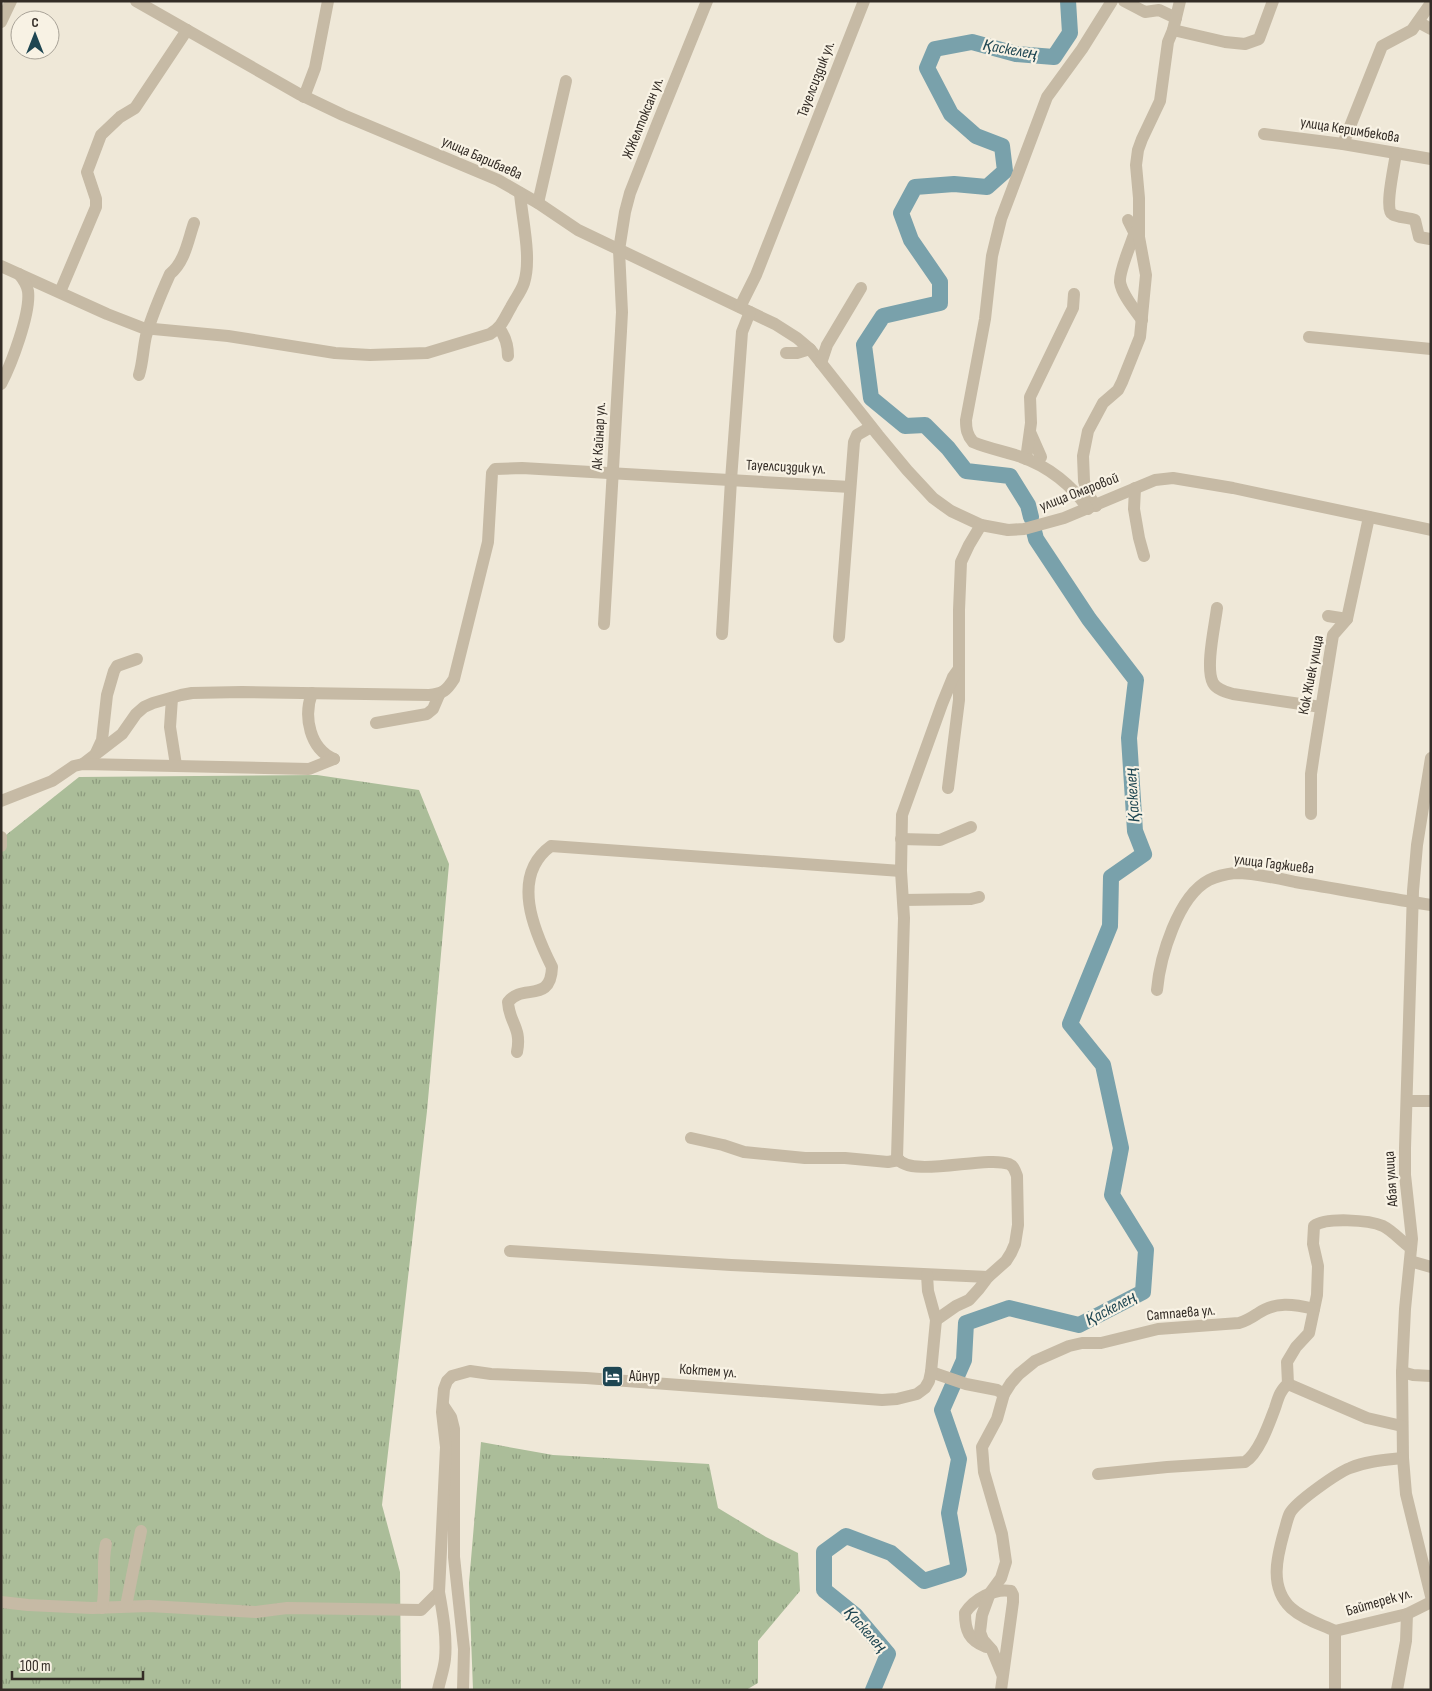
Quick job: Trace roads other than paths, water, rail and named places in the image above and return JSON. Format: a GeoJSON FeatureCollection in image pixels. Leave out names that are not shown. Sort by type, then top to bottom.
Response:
{"type":"FeatureCollection","features":[{"type":"Feature","properties":{"kind":"street"},"geometry":{"type":"LineString","coordinates":[[1,22],[11,1]]}},
{"type":"Feature","properties":{"kind":"street","name":"улица Барибаева"},"geometry":{"type":"LineString","coordinates":[[136,1],[304,96],[361,123],[498,180],[538,203],[578,230],[775,324],[798,338],[810,349]]}},
{"type":"Feature","properties":{"kind":"street"},"geometry":{"type":"LineString","coordinates":[[304,96],[315,68],[328,1]]}},
{"type":"Feature","properties":{"kind":"street","name":"ЖЖелтоксан ул."},"geometry":{"type":"LineString","coordinates":[[619,250],[630,193],[707,1]]}},
{"type":"Feature","properties":{"kind":"street","name":"Тауелсиздик ул."},"geometry":{"type":"LineString","coordinates":[[850,487],[731,480],[745,310],[756,275],[864,1]]}},
{"type":"Feature","properties":{"kind":"street"},"geometry":{"type":"LineString","coordinates":[[1092,507],[1051,472],[1026,459],[973,442],[966,430],[968,405],[985,320],[992,256],[1002,219],[1047,97],[1087,41],[1112,1]]}},
{"type":"Feature","properties":{"kind":"street"},"geometry":{"type":"LineString","coordinates":[[1124,1],[1145,12],[1159,10],[1174,24],[1225,42],[1246,44],[1259,38],[1273,1]]}},
{"type":"Feature","properties":{"kind":"street"},"geometry":{"type":"LineString","coordinates":[[1092,507],[1083,475],[1082,456],[1088,431],[1103,403],[1118,390],[1140,337],[1146,275],[1137,234],[1139,198],[1136,165],[1138,150],[1160,101],[1168,42],[1180,1]]}},
{"type":"Feature","properties":{"kind":"street"},"geometry":{"type":"LineString","coordinates":[[1343,144],[1382,46],[1412,30],[1431,3]]}},
{"type":"Feature","properties":{"kind":"street"},"geometry":{"type":"LineString","coordinates":[[1418,22],[1431,29]]}},
{"type":"Feature","properties":{"kind":"street"},"geometry":{"type":"LineString","coordinates":[[60,292],[96,207],[96,199],[87,172],[101,136],[120,117],[135,108],[187,30]]}},
{"type":"Feature","properties":{"kind":"street"},"geometry":{"type":"LineString","coordinates":[[538,203],[566,80]]}},
{"type":"Feature","properties":{"kind":"street","name":"улица Керимбекова"},"geometry":{"type":"LineString","coordinates":[[1264,134],[1343,144],[1431,159]]}},
{"type":"Feature","properties":{"kind":"street"},"geometry":{"type":"LineString","coordinates":[[1396,153],[1389,211],[1392,214],[1415,220],[1419,237],[1430,239]]}},
{"type":"Feature","properties":{"kind":"street"},"geometry":{"type":"LineString","coordinates":[[1,266],[142,328],[228,336],[334,359],[370,355],[428,353],[490,334],[499,328],[521,291],[525,280],[525,237],[520,193]]}},
{"type":"Feature","properties":{"kind":"street"},"geometry":{"type":"LineString","coordinates":[[1128,220],[1137,234]]}},
{"type":"Feature","properties":{"kind":"street"},"geometry":{"type":"LineString","coordinates":[[139,375],[149,329],[168,279],[182,259],[194,223]]}},
{"type":"Feature","properties":{"kind":"street"},"geometry":{"type":"LineString","coordinates":[[1137,234],[1122,269],[1120,282],[1124,292],[1142,320]]}},
{"type":"Feature","properties":{"kind":"street","name":"Ак Кайнар ул."},"geometry":{"type":"LineString","coordinates":[[604,624],[622,312],[619,250]]}},
{"type":"Feature","properties":{"kind":"street"},"geometry":{"type":"LineString","coordinates":[[1,384],[28,308],[28,291],[19,274]]}},
{"type":"Feature","properties":{"kind":"street"},"geometry":{"type":"LineString","coordinates":[[821,363],[827,345],[861,288]]}},
{"type":"Feature","properties":{"kind":"street"},"geometry":{"type":"LineString","coordinates":[[1026,459],[1030,430],[1030,397],[1073,308],[1074,294]]}},
{"type":"Feature","properties":{"kind":"street"},"geometry":{"type":"LineString","coordinates":[[499,328],[505,335],[508,343],[508,356]]}},
{"type":"Feature","properties":{"kind":"street"},"geometry":{"type":"LineString","coordinates":[[1309,337],[1431,348]]}},
{"type":"Feature","properties":{"kind":"street"},"geometry":{"type":"LineString","coordinates":[[786,353],[797,353],[810,349]]}},
{"type":"Feature","properties":{"kind":"street","name":"улица Омаровой"},"geometry":{"type":"LineString","coordinates":[[810,349],[906,470],[933,498],[951,511],[981,526],[1008,530],[1024,529],[1092,507],[1155,480],[1173,478],[1209,483],[1431,530]]}},
{"type":"Feature","properties":{"kind":"street"},"geometry":{"type":"LineString","coordinates":[[839,637],[854,442],[857,435],[871,427]]}},
{"type":"Feature","properties":{"kind":"street"},"geometry":{"type":"LineString","coordinates":[[1030,430],[1041,457]]}},
{"type":"Feature","properties":{"kind":"street"},"geometry":{"type":"LineString","coordinates":[[376,723],[426,714],[437,702],[439,695],[454,679],[488,542],[493,470],[500,468],[731,480],[722,634]]}},
{"type":"Feature","properties":{"kind":"street"},"geometry":{"type":"LineString","coordinates":[[1135,488],[1134,509],[1138,538],[1144,556]]}},
{"type":"Feature","properties":{"kind":"street","name":"Кок Жиек улица"},"geometry":{"type":"LineString","coordinates":[[1311,814],[1311,774],[1333,635],[1348,618],[1369,517]]}},
{"type":"Feature","properties":{"kind":"street"},"geometry":{"type":"LineString","coordinates":[[948,788],[959,700],[959,610],[962,562],[969,545],[981,526]]}},
{"type":"Feature","properties":{"kind":"street"},"geometry":{"type":"LineString","coordinates":[[1216,608],[1210,673],[1213,683],[1218,688],[1233,694],[1321,706]]}},
{"type":"Feature","properties":{"kind":"street"},"geometry":{"type":"LineString","coordinates":[[1328,616],[1348,618]]}},
{"type":"Feature","properties":{"kind":"street"},"geometry":{"type":"LineString","coordinates":[[96,753],[102,740],[107,695],[114,670],[118,666],[137,659]]}},
{"type":"Feature","properties":{"kind":"street"},"geometry":{"type":"LineString","coordinates":[[936,1320],[956,1306],[969,1300],[988,1277],[1006,1261],[1015,1244],[1018,1225],[1017,1176],[1015,1169],[1010,1164],[1003,1162],[924,1167],[905,1164],[899,1160],[897,1151],[904,918],[901,871],[903,807],[953,676],[958,670]]}},
{"type":"Feature","properties":{"kind":"street"},"geometry":{"type":"LineString","coordinates":[[83,764],[122,734],[136,714],[144,707],[192,693],[439,695]]}},
{"type":"Feature","properties":{"kind":"street"},"geometry":{"type":"LineString","coordinates":[[1,801],[52,781],[74,766],[83,764],[309,768],[334,759],[326,756],[314,742],[309,710],[309,701],[312,693]]}},
{"type":"Feature","properties":{"kind":"street"},"geometry":{"type":"LineString","coordinates":[[172,698],[170,727],[176,765]]}},
{"type":"Feature","properties":{"kind":"street","name":"Абая улица"},"geometry":{"type":"LineString","coordinates":[[1431,758],[1417,845],[1413,902],[1405,1175],[1412,1232],[1402,1372],[1403,1458],[1406,1494],[1431,1596]]}},
{"type":"Feature","properties":{"kind":"street"},"geometry":{"type":"LineString","coordinates":[[902,839],[940,840],[955,835],[971,826]]}},
{"type":"Feature","properties":{"kind":"street"},"geometry":{"type":"LineString","coordinates":[[1,837],[1,846]]}},
{"type":"Feature","properties":{"kind":"street"},"geometry":{"type":"LineString","coordinates":[[517,1052],[518,1032],[509,1012],[508,1002],[516,995],[538,992],[544,988],[552,972],[552,967],[532,920],[528,900],[529,883],[537,859],[551,846],[901,871]]}},
{"type":"Feature","properties":{"kind":"street","name":"улица Гаджиева"},"geometry":{"type":"LineString","coordinates":[[1157,990],[1158,979],[1180,911],[1200,886],[1217,877],[1237,873],[1431,905]]}},
{"type":"Feature","properties":{"kind":"street"},"geometry":{"type":"LineString","coordinates":[[903,900],[971,899],[979,897]]}},
{"type":"Feature","properties":{"kind":"street"},"geometry":{"type":"LineString","coordinates":[[1407,1101],[1431,1101]]}},
{"type":"Feature","properties":{"kind":"street"},"geometry":{"type":"LineString","coordinates":[[691,1138],[744,1152],[805,1158],[845,1158],[888,1162],[899,1160]]}},
{"type":"Feature","properties":{"kind":"street"},"geometry":{"type":"LineString","coordinates":[[1288,1384],[1286,1370],[1289,1356],[1309,1333],[1314,1309],[1318,1284],[1318,1266],[1313,1244],[1314,1226],[1318,1223],[1326,1222],[1365,1221],[1384,1227],[1412,1232]]}},
{"type":"Feature","properties":{"kind":"street"},"geometry":{"type":"LineString","coordinates":[[1384,1227],[1410,1255],[1431,1266]]}},
{"type":"Feature","properties":{"kind":"street"},"geometry":{"type":"LineString","coordinates":[[510,1251],[731,1265],[988,1277]]}},
{"type":"Feature","properties":{"kind":"street"},"geometry":{"type":"LineString","coordinates":[[927,1274],[928,1291],[936,1320],[931,1372],[966,1384],[1001,1392],[997,1419],[982,1447],[984,1472],[1002,1534],[1006,1562],[1001,1578],[990,1593],[971,1605],[965,1613],[966,1630],[982,1646],[992,1650],[1002,1674]]}},
{"type":"Feature","properties":{"kind":"street","name":"Сатпаева ул."},"geometry":{"type":"LineString","coordinates":[[1001,1392],[1008,1379],[1019,1374],[1035,1361],[1069,1346],[1082,1343],[1101,1343],[1158,1329],[1239,1323],[1272,1306],[1280,1304],[1314,1309]]}},
{"type":"Feature","properties":{"kind":"street","name":"Коктем ул."},"geometry":{"type":"LineString","coordinates":[[443,1405],[444,1389],[447,1381],[452,1376],[463,1372],[586,1378],[882,1400],[909,1397],[917,1394],[924,1388],[931,1372]]}},
{"type":"Feature","properties":{"kind":"street"},"geometry":{"type":"LineString","coordinates":[[1402,1372],[1431,1376]]}},
{"type":"Feature","properties":{"kind":"street"},"geometry":{"type":"LineString","coordinates":[[1288,1384],[1367,1418],[1402,1426]]}},
{"type":"Feature","properties":{"kind":"street"},"geometry":{"type":"LineString","coordinates":[[1098,1474],[1245,1462],[1253,1457],[1283,1388],[1288,1384]]}},
{"type":"Feature","properties":{"kind":"street"},"geometry":{"type":"LineString","coordinates":[[438,1690],[445,1660],[446,1644],[443,1614],[438,1592],[446,1447],[443,1405]]}},
{"type":"Feature","properties":{"kind":"street"},"geometry":{"type":"LineString","coordinates":[[443,1405],[451,1417],[454,1429],[454,1557],[464,1649],[463,1690]]}},
{"type":"Feature","properties":{"kind":"street"},"geometry":{"type":"LineString","coordinates":[[1335,1690],[1335,1631],[1305,1618],[1290,1607],[1279,1588],[1276,1565],[1290,1512],[1318,1488],[1349,1468],[1376,1461],[1403,1458]]}},
{"type":"Feature","properties":{"kind":"street"},"geometry":{"type":"LineString","coordinates":[[126,1606],[141,1531]]}},
{"type":"Feature","properties":{"kind":"street"},"geometry":{"type":"LineString","coordinates":[[102,1608],[105,1597],[103,1567],[106,1544]]}},
{"type":"Feature","properties":{"kind":"street"},"geometry":{"type":"LineString","coordinates":[[990,1593],[1008,1590],[1013,1595],[1001,1690]]}},
{"type":"Feature","properties":{"kind":"street"},"geometry":{"type":"LineString","coordinates":[[1,1602],[102,1608],[126,1606],[168,1607],[256,1612],[287,1608],[421,1610],[438,1592]]}},
{"type":"Feature","properties":{"kind":"street","name":"Байтерек ул."},"geometry":{"type":"LineString","coordinates":[[1335,1631],[1407,1614],[1431,1602]]}},
{"type":"Feature","properties":{"kind":"street"},"geometry":{"type":"LineString","coordinates":[[1397,1690],[1406,1641],[1407,1614]]}},
{"type":"Feature","properties":{"kind":"waterway","name":"Қаскелең"},"geometry":{"type":"LineString","coordinates":[[1031,517],[1028,505],[1010,476],[966,471],[948,448],[925,425],[905,426],[871,398],[864,345],[883,316],[940,303],[940,282],[911,240],[901,213],[915,187],[954,184],[987,187],[1005,171],[1002,146],[976,136],[951,114],[927,68],[935,49],[972,42],[1016,54],[1054,57],[1070,33],[1068,1]]}},
{"type":"Feature","properties":{"kind":"waterway","name":"Қаскелең"},"geometry":{"type":"LineString","coordinates":[[873,1690],[888,1654],[855,1615],[824,1590],[824,1552],[846,1536],[891,1553],[924,1581],[959,1570],[949,1513],[959,1459],[942,1410],[964,1360],[966,1323],[1009,1308],[1079,1325],[1143,1292],[1146,1250],[1112,1195],[1121,1148],[1103,1065],[1070,1024],[1110,926],[1111,877],[1144,854],[1135,831],[1129,738],[1136,680],[1089,619],[1036,539],[1034,531]]}},
{"type":"Feature","properties":{"kind":"place","name":"Айнур"},"geometry":{"type":"Point","coordinates":[613,1376]}}]}
